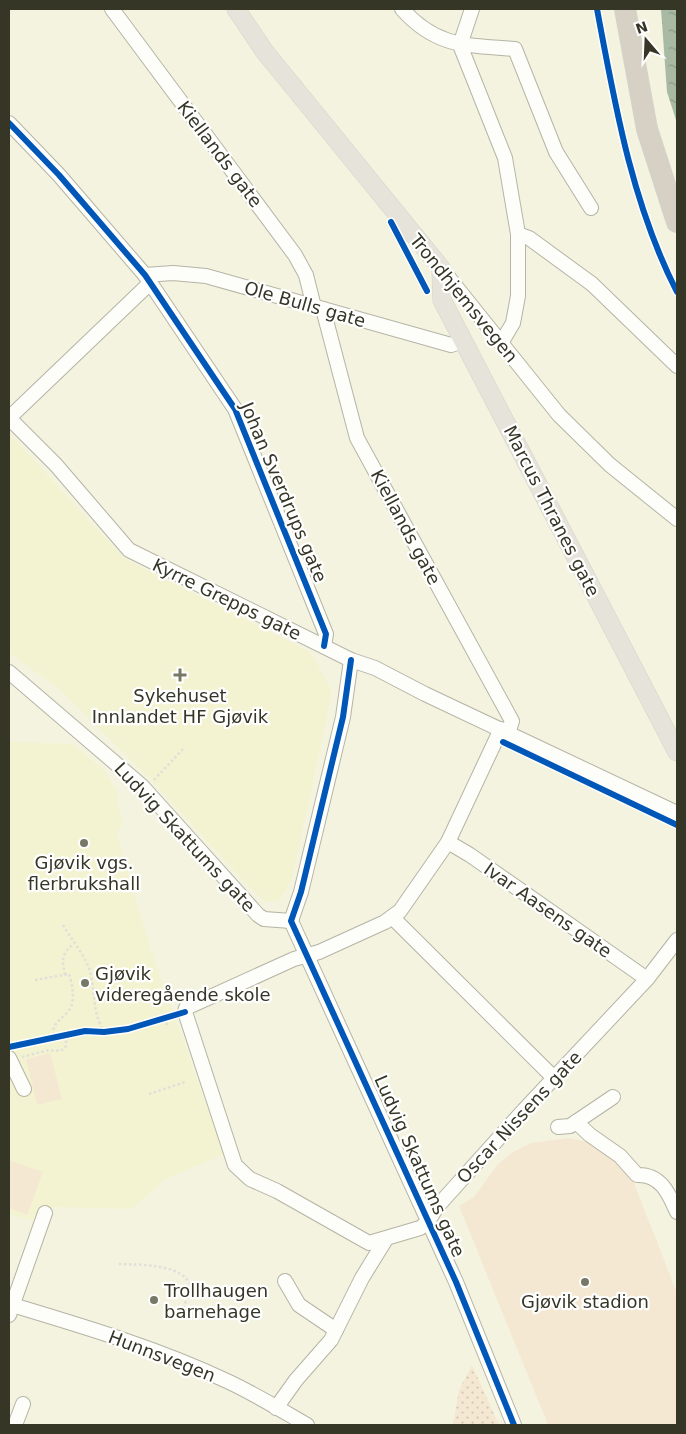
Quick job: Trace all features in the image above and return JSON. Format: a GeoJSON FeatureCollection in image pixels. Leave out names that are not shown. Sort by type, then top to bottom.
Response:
{"type":"FeatureCollection","features":[{"type":"Feature","properties":{"kind":"highway"},"geometry":{"type":"LineString","coordinates":[[624,9],[647,129],[677,222]]}},
{"type":"Feature","properties":{"kind":"main road","name":"Trondhjemsvegen"},"geometry":{"type":"LineString","coordinates":[[236,9],[265,52],[441,268]]}},
{"type":"Feature","properties":{"kind":"main road","name":"Marcus Thranes gate"},"geometry":{"type":"LineString","coordinates":[[441,268],[442,300],[676,745]]}},
{"type":"Feature","properties":{"kind":"street","name":"Kiellands gate"},"geometry":{"type":"LineString","coordinates":[[112,9],[296,255],[306,275],[318,308],[357,438],[512,721],[505,731]]}},
{"type":"Feature","properties":{"kind":"street"},"geometry":{"type":"LineString","coordinates":[[402,9],[433,35],[460,45],[516,50],[556,152],[591,208]]}},
{"type":"Feature","properties":{"kind":"street"},"geometry":{"type":"LineString","coordinates":[[472,9],[460,45],[505,158],[518,234],[518,296],[513,322],[501,343]]}},
{"type":"Feature","properties":{"kind":"street","name":"Johan Sverdrups gate"},"geometry":{"type":"LineString","coordinates":[[9,123],[59,176],[147,279],[235,410],[326,634],[324,646]]}},
{"type":"Feature","properties":{"kind":"street"},"geometry":{"type":"LineString","coordinates":[[518,234],[528,238],[592,284],[677,366]]}},
{"type":"Feature","properties":{"kind":"street","name":"Trondhjemsvegen"},"geometry":{"type":"LineString","coordinates":[[441,268],[559,415],[610,465],[677,519]]}},
{"type":"Feature","properties":{"kind":"street","name":"Ole Bulls gate"},"geometry":{"type":"LineString","coordinates":[[147,279],[173,273],[206,276],[451,345],[463,340]]}},
{"type":"Feature","properties":{"kind":"street"},"geometry":{"type":"LineString","coordinates":[[9,418],[147,279]]}},
{"type":"Feature","properties":{"kind":"street","name":"Kyrre Grepps gate"},"geometry":{"type":"LineString","coordinates":[[9,418],[56,465],[128,550],[352,660],[375,668],[677,813]]}},
{"type":"Feature","properties":{"kind":"street"},"geometry":{"type":"LineString","coordinates":[[291,921],[301,892],[343,717],[352,660]]}},
{"type":"Feature","properties":{"kind":"street","name":"Ludvig Skattums gate"},"geometry":{"type":"LineString","coordinates":[[9,672],[142,786],[258,915],[264,919],[291,921],[463,1299],[514,1425]]}},
{"type":"Feature","properties":{"kind":"street"},"geometry":{"type":"LineString","coordinates":[[428,1222],[420,1228],[369,1243],[277,1191],[250,1179],[235,1165],[186,1010],[305,954],[319,952],[392,917],[400,910],[422,881],[448,842],[505,731]]}},
{"type":"Feature","properties":{"kind":"street","name":"Ivar Aasens gate"},"geometry":{"type":"LineString","coordinates":[[448,842],[470,855],[647,979]]}},
{"type":"Feature","properties":{"kind":"street"},"geometry":{"type":"LineString","coordinates":[[392,917],[554,1078]]}},
{"type":"Feature","properties":{"kind":"street","name":"Oscar Nissens gate"},"geometry":{"type":"LineString","coordinates":[[428,1222],[436,1208],[459,1182],[647,979],[677,940]]}},
{"type":"Feature","properties":{"kind":"street"},"geometry":{"type":"LineString","coordinates":[[10,1059],[24,1089]]}},
{"type":"Feature","properties":{"kind":"street"},"geometry":{"type":"LineString","coordinates":[[558,1127],[570,1126],[614,1097]]}},
{"type":"Feature","properties":{"kind":"street"},"geometry":{"type":"LineString","coordinates":[[576,1122],[590,1135],[620,1156],[637,1175],[643,1175],[664,1186],[677,1212]]}},
{"type":"Feature","properties":{"kind":"street"},"geometry":{"type":"LineString","coordinates":[[10,1308],[30,1244],[45,1213]]}},
{"type":"Feature","properties":{"kind":"street"},"geometry":{"type":"LineString","coordinates":[[276,1408],[336,1330],[362,1278],[386,1239]]}},
{"type":"Feature","properties":{"kind":"street"},"geometry":{"type":"LineString","coordinates":[[285,1281],[299,1305],[336,1330]]}},
{"type":"Feature","properties":{"kind":"street","name":"Hunnsvegen"},"geometry":{"type":"LineString","coordinates":[[10,1308],[100,1332],[185,1363],[228,1381],[307,1425]]}},
{"type":"Feature","properties":{"kind":"street"},"geometry":{"type":"LineString","coordinates":[[14,1425],[23,1404]]}},
{"type":"Feature","properties":{"kind":"path"},"geometry":{"type":"LineString","coordinates":[[151,782],[183,749]]}},
{"type":"Feature","properties":{"kind":"path"},"geometry":{"type":"LineString","coordinates":[[63,924],[84,957],[89,969],[93,1003],[104,1032]]}},
{"type":"Feature","properties":{"kind":"path"},"geometry":{"type":"LineString","coordinates":[[65,974],[62,963],[63,955],[74,944]]}},
{"type":"Feature","properties":{"kind":"path"},"geometry":{"type":"LineString","coordinates":[[34,980],[69,974],[72,1005],[67,1013],[54,1024],[50,1037],[76,1033]]}},
{"type":"Feature","properties":{"kind":"path"},"geometry":{"type":"LineString","coordinates":[[168,1028],[162,1019],[186,1010]]}},
{"type":"Feature","properties":{"kind":"path"},"geometry":{"type":"LineString","coordinates":[[94,1031],[112,1031]]}},
{"type":"Feature","properties":{"kind":"path"},"geometry":{"type":"LineString","coordinates":[[10,1059],[49,1050],[61,1051],[66,1046],[66,1034]]}},
{"type":"Feature","properties":{"kind":"path"},"geometry":{"type":"LineString","coordinates":[[149,1094],[185,1082]]}},
{"type":"Feature","properties":{"kind":"path"},"geometry":{"type":"LineString","coordinates":[[119,1264],[159,1267],[176,1272],[185,1278],[191,1288],[181,1315]]}},
{"type":"Feature","properties":{"kind":"shaded area","name":"Sykehuset Innlandet HF Gjøvik"},"geometry":{"type":"Polygon","coordinates":[[[9,433],[123,558],[306,650],[314,657],[332,692],[292,879],[279,901],[266,902],[251,889],[153,782],[57,687],[9,653],[9,433]]]}},
{"type":"Feature","properties":{"kind":"shaded area","name":"Gjøvik videregående skole"},"geometry":{"type":"Polygon","coordinates":[[[9,742],[73,744],[104,770],[117,792],[122,825],[117,834],[132,887],[155,962],[224,1154],[164,1180],[132,1209],[55,1207],[29,1220],[9,1214],[9,742]]]}},
{"type":"Feature","properties":{"kind":"shaded area"},"geometry":{"type":"Polygon","coordinates":[[[50,1053],[62,1099],[37,1105],[26,1059],[50,1053]]]}},
{"type":"Feature","properties":{"kind":"shaded area"},"geometry":{"type":"Polygon","coordinates":[[[568,1138],[588,1142],[606,1150],[632,1178],[677,1293],[677,1425],[548,1425],[459,1206],[474,1197],[498,1164],[513,1152],[531,1143],[568,1138]]]}},
{"type":"Feature","properties":{"kind":"shaded area"},"geometry":{"type":"Polygon","coordinates":[[[9,1160],[43,1172],[27,1215],[9,1208],[9,1160]]]}},
{"type":"Feature","properties":{"kind":"shaded area"},"geometry":{"type":"Polygon","coordinates":[[[472,1365],[499,1425],[453,1425],[459,1390],[472,1365]]]}},
{"type":"Feature","properties":{"kind":"water"},"geometry":{"type":"Polygon","coordinates":[[[661,9],[677,9],[677,123],[667,92],[661,9]]]}},
{"type":"Feature","properties":{"kind":"cycle path"},"geometry":{"type":"LineString","coordinates":[[597,9],[618,118],[627,154],[648,224],[661,259],[677,292]]}},
{"type":"Feature","properties":{"kind":"cycle path"},"geometry":{"type":"LineString","coordinates":[[9,123],[59,175],[145,275],[235,409],[326,634],[324,646]]}},
{"type":"Feature","properties":{"kind":"cycle path"},"geometry":{"type":"LineString","coordinates":[[391,222],[427,291]]}},
{"type":"Feature","properties":{"kind":"cycle path"},"geometry":{"type":"LineString","coordinates":[[351,660],[343,717],[301,892],[291,921],[456,1282],[514,1425]]}},
{"type":"Feature","properties":{"kind":"cycle path"},"geometry":{"type":"LineString","coordinates":[[503,742],[677,825]]}},
{"type":"Feature","properties":{"kind":"cycle path"},"geometry":{"type":"LineString","coordinates":[[9,1047],[85,1031],[104,1032],[128,1029],[185,1012]]}},
{"type":"Feature","properties":{"kind":"place","name":"Sykehuset Innlandet HF Gjøvik"},"geometry":{"type":"Point","coordinates":[180,675]}},
{"type":"Feature","properties":{"kind":"place","name":"Gjøvik vgs. flerbrukshall"},"geometry":{"type":"Point","coordinates":[84,843]}},
{"type":"Feature","properties":{"kind":"place","name":"Gjøvik videregående skole"},"geometry":{"type":"Point","coordinates":[85,983]}},
{"type":"Feature","properties":{"kind":"place","name":"Gjøvik stadion"},"geometry":{"type":"Point","coordinates":[585,1282]}},
{"type":"Feature","properties":{"kind":"place","name":"Trollhaugen barnehage"},"geometry":{"type":"Point","coordinates":[154,1300]}}]}
